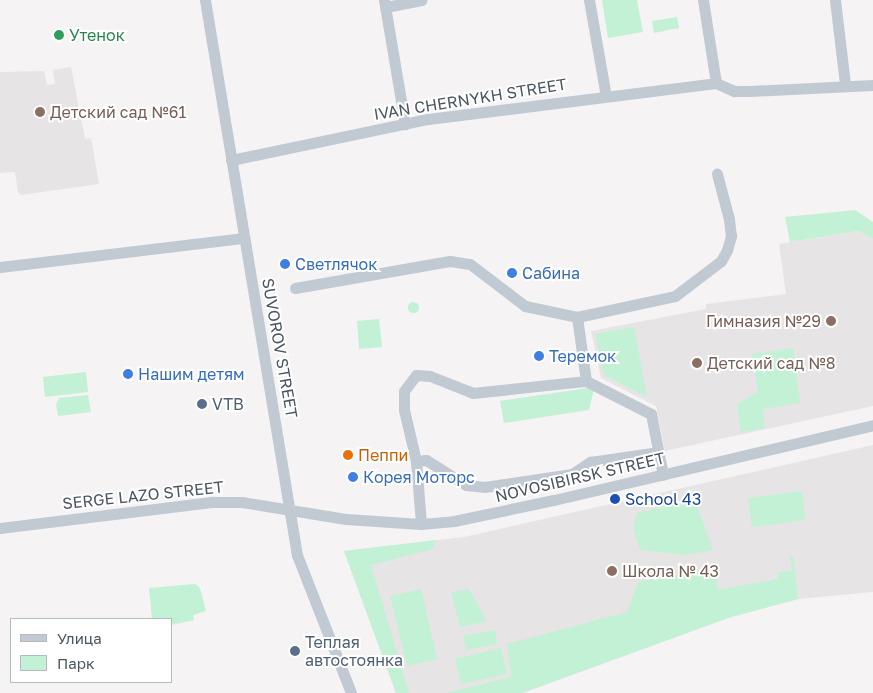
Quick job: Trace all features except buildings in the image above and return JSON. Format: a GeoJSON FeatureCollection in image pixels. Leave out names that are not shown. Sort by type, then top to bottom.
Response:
{"type":"FeatureCollection","features":[{"type":"Feature","properties":{"kind":"street","name":"SUVOROV STREET"},"geometry":{"type":"LineString","coordinates":[[205,0],[298,555],[351,693]]}},
{"type":"Feature","properties":{"kind":"street"},"geometry":{"type":"LineString","coordinates":[[405,124],[385,3],[421,0]]}},
{"type":"Feature","properties":{"kind":"street"},"geometry":{"type":"LineString","coordinates":[[589,0],[606,96]]}},
{"type":"Feature","properties":{"kind":"street"},"geometry":{"type":"LineString","coordinates":[[703,0],[716,83],[734,90],[749,92],[845,84],[873,85]]}},
{"type":"Feature","properties":{"kind":"street"},"geometry":{"type":"LineString","coordinates":[[835,0],[845,84]]}},
{"type":"Feature","properties":{"kind":"street","name":"IVAN CHERNYKH STREET"},"geometry":{"type":"LineString","coordinates":[[231,160],[405,124],[716,83]]}},
{"type":"Feature","properties":{"kind":"street"},"geometry":{"type":"LineString","coordinates":[[295,288],[450,261],[470,264],[525,306],[577,316],[675,296],[721,261],[731,236],[717,174]]}},
{"type":"Feature","properties":{"kind":"street"},"geometry":{"type":"LineString","coordinates":[[0,267],[244,238]]}},
{"type":"Feature","properties":{"kind":"street"},"geometry":{"type":"LineString","coordinates":[[577,316],[586,381]]}},
{"type":"Feature","properties":{"kind":"street"},"geometry":{"type":"LineString","coordinates":[[421,524],[416,461],[404,410],[404,391],[416,375],[430,376],[472,393],[586,381],[651,414],[663,475]]}},
{"type":"Feature","properties":{"kind":"street","name":"NOVOSIBIRSK STREET"},"geometry":{"type":"LineString","coordinates":[[290,509],[346,519],[421,524],[459,520],[663,475],[873,425]]}},
{"type":"Feature","properties":{"kind":"street"},"geometry":{"type":"LineString","coordinates":[[416,461],[426,460],[466,485],[484,487],[572,474],[590,462],[659,452]]}},
{"type":"Feature","properties":{"kind":"street","name":"SERGE LAZO STREET"},"geometry":{"type":"LineString","coordinates":[[0,528],[213,502],[242,502],[290,509]]}},
{"type":"Feature","properties":{"kind":"shaded area","name":"Детский сад №61"},"geometry":{"type":"Polygon","coordinates":[[[71,67],[85,139],[91,138],[99,184],[21,195],[18,192],[15,172],[0,173],[0,72],[44,71],[47,85],[55,84],[53,70],[71,67]]]}},
{"type":"Feature","properties":{"kind":"shaded area","name":"Детский сад №8"},"geometry":{"type":"Polygon","coordinates":[[[858,231],[873,239],[873,406],[665,451],[656,406],[601,378],[591,331],[706,309],[706,304],[786,294],[779,244],[858,231]]]}},
{"type":"Feature","properties":{"kind":"shaded area","name":"Школа № 43"},"geometry":{"type":"Polygon","coordinates":[[[873,445],[873,592],[798,599],[728,618],[523,693],[396,693],[344,551],[464,537],[873,445]]]}},
{"type":"Feature","properties":{"kind":"green space"},"geometry":{"type":"Polygon","coordinates":[[[602,0],[637,0],[643,32],[608,38],[602,0]]]}},
{"type":"Feature","properties":{"kind":"green space"},"geometry":{"type":"Polygon","coordinates":[[[677,17],[679,28],[654,33],[652,21],[677,17]]]}},
{"type":"Feature","properties":{"kind":"green space"},"geometry":{"type":"Polygon","coordinates":[[[855,210],[873,222],[873,239],[858,231],[790,242],[785,217],[855,210]]]}},
{"type":"Feature","properties":{"kind":"green space"},"geometry":{"type":"Polygon","coordinates":[[[413,301],[419,307],[413,313],[407,307],[413,301]]]}},
{"type":"Feature","properties":{"kind":"green space"},"geometry":{"type":"Polygon","coordinates":[[[379,319],[382,347],[359,349],[357,321],[379,319]]]}},
{"type":"Feature","properties":{"kind":"green space"},"geometry":{"type":"Polygon","coordinates":[[[634,327],[647,397],[604,375],[595,334],[634,327]]]}},
{"type":"Feature","properties":{"kind":"green space"},"geometry":{"type":"Polygon","coordinates":[[[793,348],[800,403],[763,409],[765,428],[741,432],[737,404],[758,392],[752,354],[793,348]]]}},
{"type":"Feature","properties":{"kind":"green space"},"geometry":{"type":"Polygon","coordinates":[[[86,372],[88,392],[45,397],[43,377],[86,372]]]}},
{"type":"Feature","properties":{"kind":"green space"},"geometry":{"type":"Polygon","coordinates":[[[588,388],[594,389],[589,410],[504,423],[500,401],[588,388]]]}},
{"type":"Feature","properties":{"kind":"green space"},"geometry":{"type":"Polygon","coordinates":[[[88,395],[91,412],[58,416],[56,405],[59,398],[88,395]]]}},
{"type":"Feature","properties":{"kind":"green space"},"geometry":{"type":"Polygon","coordinates":[[[802,491],[805,520],[752,527],[748,498],[802,491]]]}},
{"type":"Feature","properties":{"kind":"green space"},"geometry":{"type":"Polygon","coordinates":[[[695,500],[713,550],[686,555],[640,550],[633,527],[637,513],[695,500]]]}},
{"type":"Feature","properties":{"kind":"green space"},"geometry":{"type":"Polygon","coordinates":[[[436,540],[433,549],[371,565],[409,693],[396,693],[344,551],[436,540]]]}},
{"type":"Feature","properties":{"kind":"green space"},"geometry":{"type":"Polygon","coordinates":[[[793,555],[798,599],[728,618],[522,693],[446,693],[511,677],[507,644],[627,612],[638,582],[700,571],[716,578],[718,590],[778,579],[777,573],[792,571],[790,557],[793,555]]]}},
{"type":"Feature","properties":{"kind":"green space"},"geometry":{"type":"Polygon","coordinates":[[[195,584],[200,588],[206,611],[193,615],[194,620],[172,625],[172,618],[152,618],[149,588],[195,584]]]}},
{"type":"Feature","properties":{"kind":"green space"},"geometry":{"type":"Polygon","coordinates":[[[421,589],[437,659],[407,666],[390,596],[421,589]]]}},
{"type":"Feature","properties":{"kind":"green space"},"geometry":{"type":"Polygon","coordinates":[[[469,589],[487,621],[460,627],[451,592],[469,589]]]}},
{"type":"Feature","properties":{"kind":"green space"},"geometry":{"type":"Polygon","coordinates":[[[495,630],[497,644],[466,650],[463,636],[495,630]]]}},
{"type":"Feature","properties":{"kind":"green space"},"geometry":{"type":"Polygon","coordinates":[[[501,648],[507,674],[461,684],[455,659],[501,648]]]}},
{"type":"Feature","properties":{"kind":"place","name":"Утенок"},"geometry":{"type":"Point","coordinates":[59,35]}},
{"type":"Feature","properties":{"kind":"place","name":"Детский сад №61"},"geometry":{"type":"Point","coordinates":[40,112]}},
{"type":"Feature","properties":{"kind":"place","name":"Светлячок"},"geometry":{"type":"Point","coordinates":[285,264]}},
{"type":"Feature","properties":{"kind":"place","name":"Сабина"},"geometry":{"type":"Point","coordinates":[512,273]}},
{"type":"Feature","properties":{"kind":"place","name":"Гимназия №29"},"geometry":{"type":"Point","coordinates":[831,321]}},
{"type":"Feature","properties":{"kind":"place","name":"Теремок"},"geometry":{"type":"Point","coordinates":[539,356]}},
{"type":"Feature","properties":{"kind":"place","name":"Детский сад №8"},"geometry":{"type":"Point","coordinates":[697,363]}},
{"type":"Feature","properties":{"kind":"place","name":"Нашим детям"},"geometry":{"type":"Point","coordinates":[128,374]}},
{"type":"Feature","properties":{"kind":"place","name":"VTB"},"geometry":{"type":"Point","coordinates":[202,404]}},
{"type":"Feature","properties":{"kind":"place","name":"Пеппи"},"geometry":{"type":"Point","coordinates":[348,455]}},
{"type":"Feature","properties":{"kind":"place","name":"Корея Моторс"},"geometry":{"type":"Point","coordinates":[353,477]}},
{"type":"Feature","properties":{"kind":"place","name":"School 43"},"geometry":{"type":"Point","coordinates":[615,499]}},
{"type":"Feature","properties":{"kind":"place","name":"Школа № 43"},"geometry":{"type":"Point","coordinates":[612,571]}},
{"type":"Feature","properties":{"kind":"place","name":"Теплая автостоянка"},"geometry":{"type":"Point","coordinates":[295,651]}}]}
